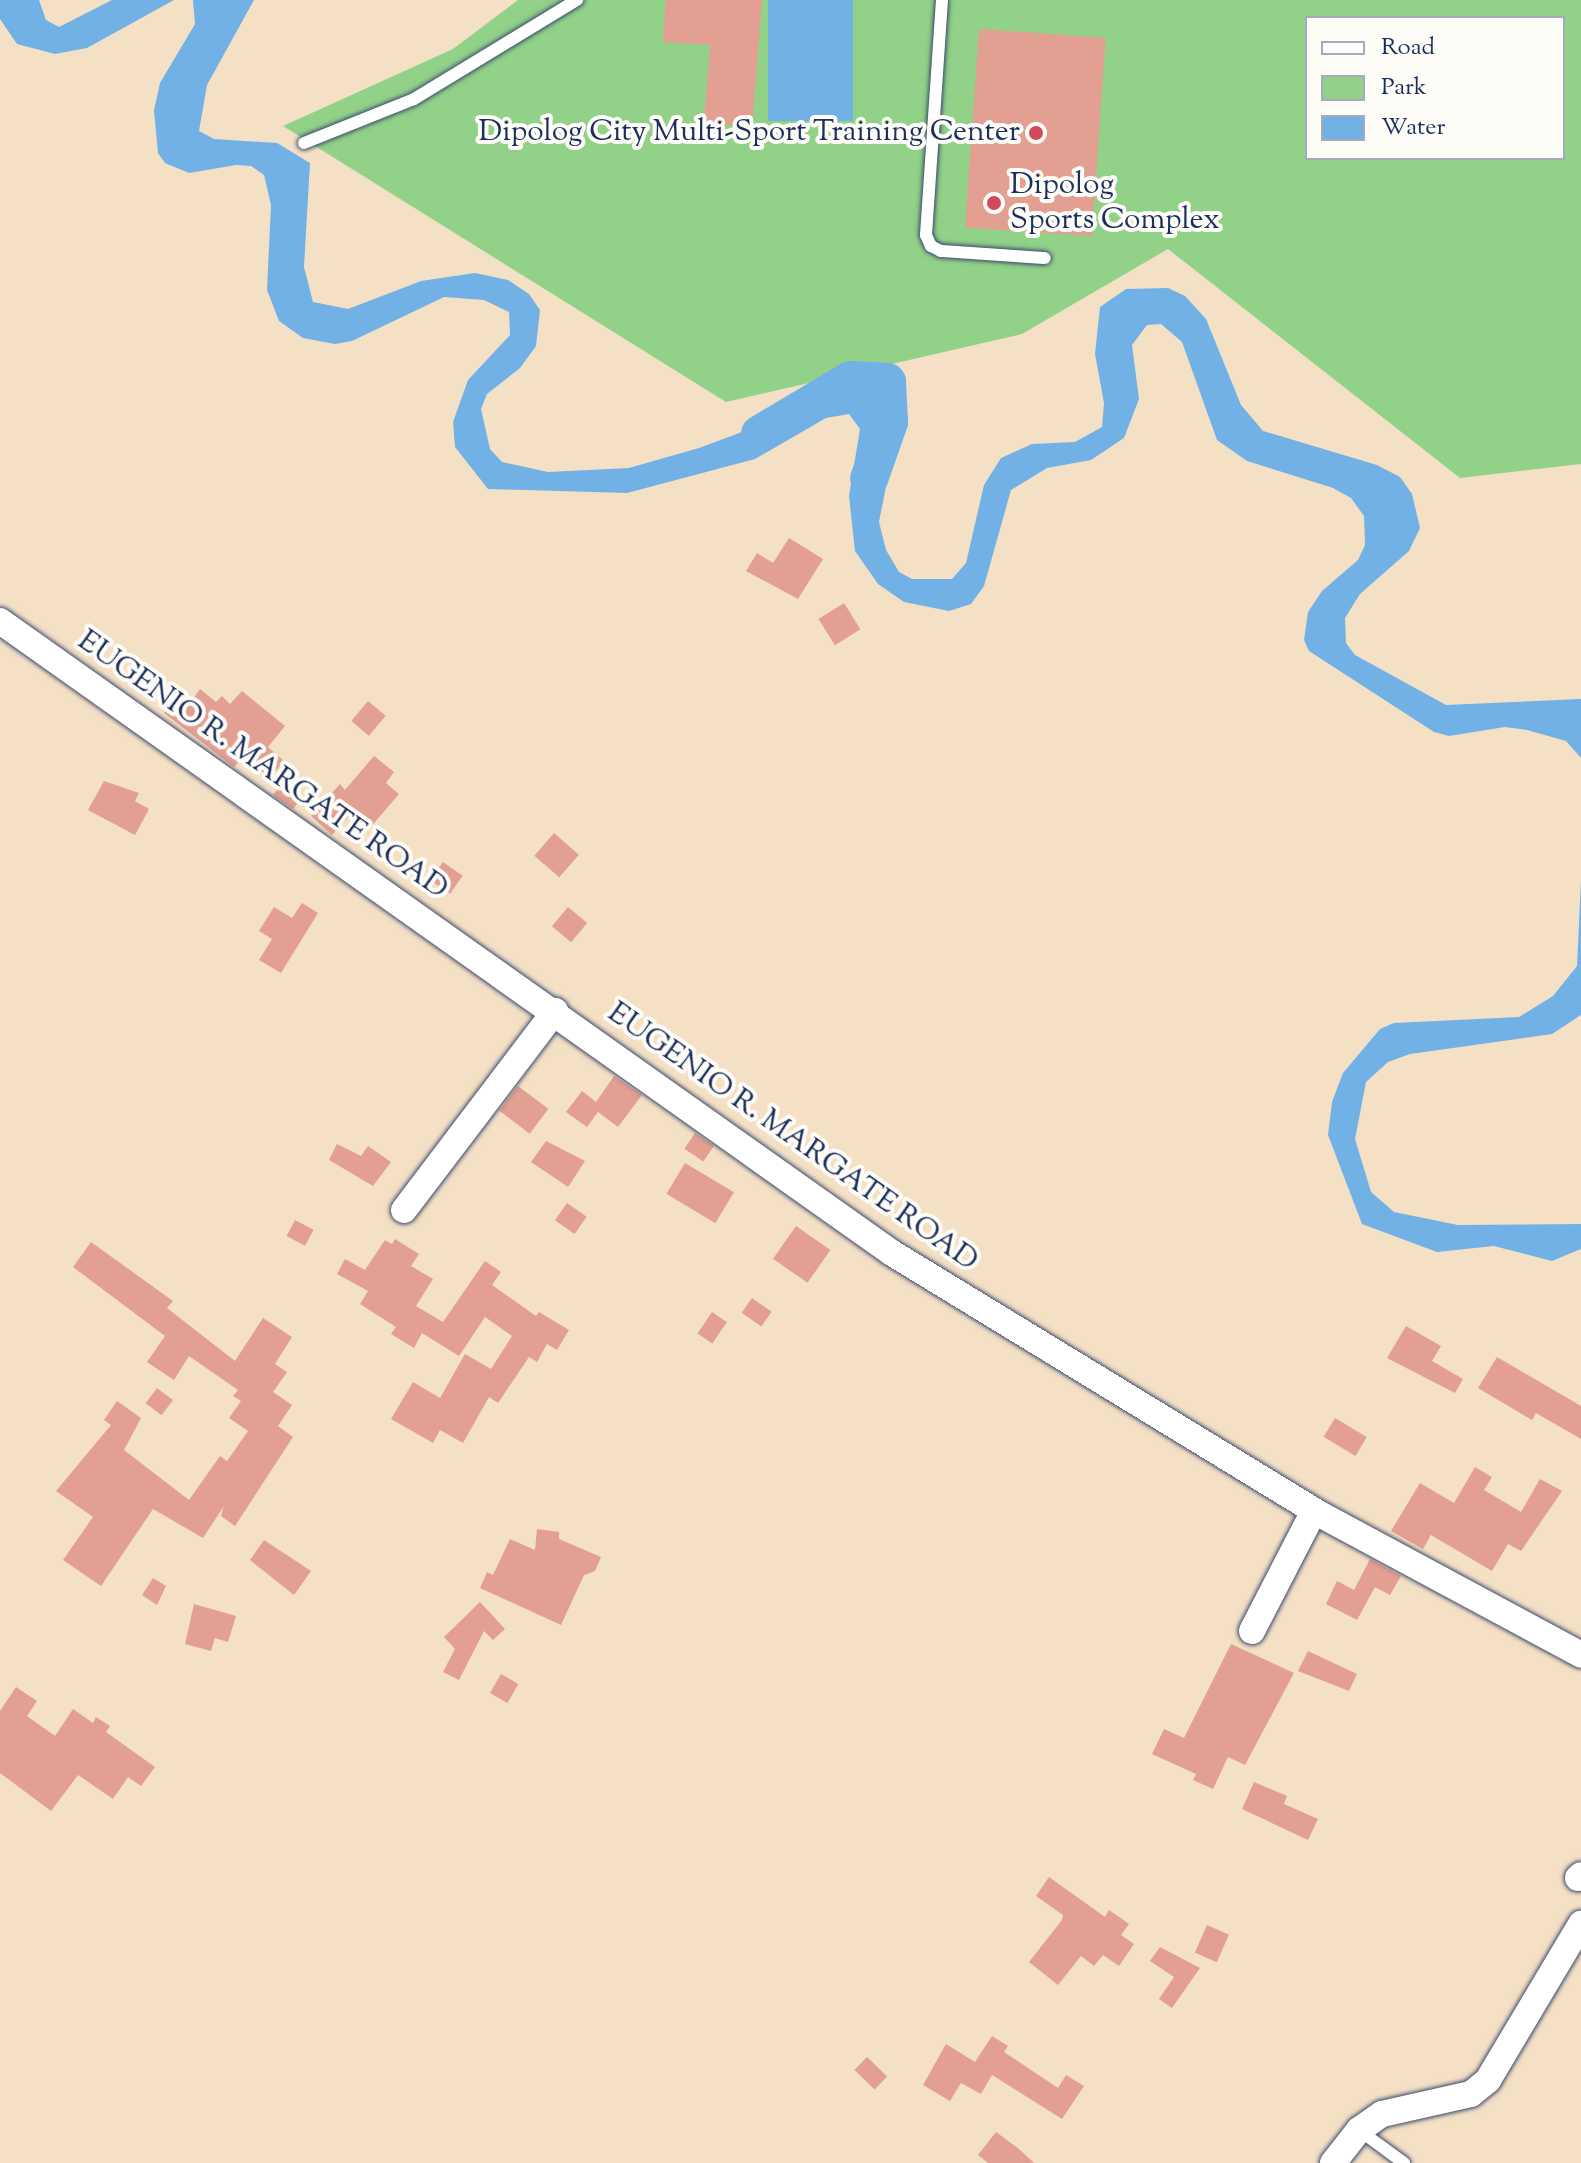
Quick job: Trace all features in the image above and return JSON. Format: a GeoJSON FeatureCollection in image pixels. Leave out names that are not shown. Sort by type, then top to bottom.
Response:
{"type":"FeatureCollection","features":[{"type":"Feature","properties":{"kind":"street","name":"EUGENIO R. MARGATE ROAD"},"geometry":{"type":"LineString","coordinates":[[0,621],[555,1011],[892,1253],[1314,1511],[1581,1655]]}},
{"type":"Feature","properties":{"kind":"street"},"geometry":{"type":"LineString","coordinates":[[404,1210],[555,1011]]}},
{"type":"Feature","properties":{"kind":"street"},"geometry":{"type":"LineString","coordinates":[[1252,1631],[1314,1511]]}},
{"type":"Feature","properties":{"kind":"street"},"geometry":{"type":"LineString","coordinates":[[1333,2163],[1359,2130],[1382,2114],[1471,2094],[1488,2080],[1581,1924]]}},
{"type":"Feature","properties":{"kind":"lane"},"geometry":{"type":"LineString","coordinates":[[304,143],[414,99],[577,0]]}},
{"type":"Feature","properties":{"kind":"lane"},"geometry":{"type":"LineString","coordinates":[[942,0],[926,235],[931,246],[941,251],[1045,258]]}},
{"type":"Feature","properties":{"kind":"lane"},"geometry":{"type":"LineString","coordinates":[[1359,2130],[1404,2163]]}},
{"type":"Feature","properties":{"kind":"green space","name":"Dipolog Sports Complex"},"geometry":{"type":"Polygon","coordinates":[[[518,0],[1581,0],[1581,464],[1460,478],[1168,249],[1022,334],[726,402],[283,126],[453,49],[518,0]]]}},
{"type":"Feature","properties":{"kind":"water"},"geometry":{"type":"Polygon","coordinates":[[[0,0],[39,0],[46,20],[59,27],[112,0],[174,0],[87,48],[55,54],[17,44],[0,19],[0,0]]]}},
{"type":"Feature","properties":{"kind":"water"},"geometry":{"type":"Polygon","coordinates":[[[193,0],[254,0],[207,85],[199,131],[214,139],[277,143],[310,163],[304,267],[313,302],[348,309],[421,281],[475,273],[508,280],[529,294],[540,310],[536,346],[520,368],[487,394],[481,409],[490,449],[502,462],[548,472],[629,468],[699,448],[846,393],[869,396],[882,412],[893,451],[879,522],[886,550],[899,572],[912,579],[952,579],[966,563],[984,485],[1001,458],[1032,444],[1075,442],[1102,427],[1104,403],[1095,354],[1100,307],[1126,289],[1168,288],[1185,296],[1206,319],[1241,405],[1263,431],[1377,465],[1400,477],[1412,494],[1420,528],[1409,551],[1360,594],[1345,618],[1346,643],[1355,655],[1446,705],[1581,699],[1581,758],[1566,741],[1527,730],[1505,727],[1449,736],[1434,732],[1309,651],[1304,640],[1308,612],[1322,591],[1358,560],[1365,545],[1364,516],[1351,498],[1333,488],[1247,461],[1217,440],[1182,342],[1161,324],[1147,325],[1132,345],[1139,399],[1124,438],[1091,460],[1047,468],[1011,490],[984,586],[971,604],[949,611],[904,602],[878,584],[855,551],[849,496],[860,429],[849,414],[826,418],[755,459],[627,493],[488,489],[455,447],[453,422],[468,380],[510,335],[509,312],[484,300],[444,297],[352,341],[335,344],[303,338],[279,321],[267,290],[271,205],[264,175],[251,166],[236,165],[189,173],[165,163],[158,153],[154,110],[160,83],[195,24],[193,0]]]}},
{"type":"Feature","properties":{"kind":"water"},"geometry":{"type":"Polygon","coordinates":[[[768,0],[853,0],[853,121],[768,121],[768,0]]]}},
{"type":"Feature","properties":{"kind":"water"},"geometry":{"type":"Polygon","coordinates":[[[1581,880],[1581,1015],[1552,1034],[1410,1054],[1388,1062],[1366,1082],[1355,1139],[1371,1192],[1394,1212],[1458,1225],[1581,1224],[1581,1249],[1552,1261],[1494,1246],[1437,1252],[1362,1224],[1328,1135],[1332,1102],[1343,1073],[1380,1029],[1394,1023],[1519,1017],[1553,996],[1577,966],[1581,880]]]}},
{"type":"Feature","properties":{"kind":"building"},"geometry":{"type":"Polygon","coordinates":[[[666,0],[762,0],[752,127],[704,123],[710,45],[663,42],[666,0]]]}},
{"type":"Feature","properties":{"kind":"building","name":"Dipolog City Multi-Sport Training Center"},"geometry":{"type":"Polygon","coordinates":[[[979,29],[1106,38],[1092,236],[965,228],[979,29]]]}},
{"type":"Feature","properties":{"kind":"building"},"geometry":{"type":"Polygon","coordinates":[[[789,538],[823,559],[798,599],[746,571],[757,553],[773,563],[789,538]]]}},
{"type":"Feature","properties":{"kind":"building"},"geometry":{"type":"Polygon","coordinates":[[[844,603],[860,629],[835,645],[819,619],[844,603]]]}},
{"type":"Feature","properties":{"kind":"building"},"geometry":{"type":"Polygon","coordinates":[[[200,689],[216,702],[222,696],[230,704],[242,691],[285,726],[268,747],[284,761],[270,778],[244,756],[234,767],[164,713],[178,694],[190,703],[200,689]]]}},
{"type":"Feature","properties":{"kind":"building"},"geometry":{"type":"Polygon","coordinates":[[[368,701],[386,716],[369,736],[351,721],[368,701]]]}},
{"type":"Feature","properties":{"kind":"building"},"geometry":{"type":"Polygon","coordinates":[[[374,756],[394,772],[386,783],[399,794],[369,829],[351,814],[332,835],[311,816],[340,784],[345,790],[374,756]]]}},
{"type":"Feature","properties":{"kind":"building"},"geometry":{"type":"Polygon","coordinates":[[[104,781],[139,793],[135,801],[149,809],[135,835],[88,810],[104,781]]]}},
{"type":"Feature","properties":{"kind":"building"},"geometry":{"type":"Polygon","coordinates":[[[284,781],[303,797],[293,809],[273,795],[284,781]]]}},
{"type":"Feature","properties":{"kind":"building"},"geometry":{"type":"Polygon","coordinates":[[[554,833],[579,855],[559,877],[534,856],[554,833]]]}},
{"type":"Feature","properties":{"kind":"building"},"geometry":{"type":"Polygon","coordinates":[[[443,862],[463,876],[450,894],[430,880],[443,862]]]}},
{"type":"Feature","properties":{"kind":"building"},"geometry":{"type":"Polygon","coordinates":[[[302,903],[318,913],[281,973],[259,960],[272,939],[259,931],[274,907],[292,918],[302,903]]]}},
{"type":"Feature","properties":{"kind":"building"},"geometry":{"type":"Polygon","coordinates":[[[568,907],[587,923],[571,942],[552,926],[568,907]]]}},
{"type":"Feature","properties":{"kind":"building"},"geometry":{"type":"Polygon","coordinates":[[[614,1076],[642,1095],[618,1127],[598,1112],[587,1127],[566,1112],[582,1091],[596,1102],[614,1076]]]}},
{"type":"Feature","properties":{"kind":"building"},"geometry":{"type":"Polygon","coordinates":[[[518,1086],[548,1109],[530,1134],[499,1111],[518,1086]]]}},
{"type":"Feature","properties":{"kind":"building"},"geometry":{"type":"Polygon","coordinates":[[[695,1133],[714,1146],[703,1162],[684,1149],[695,1133]]]}},
{"type":"Feature","properties":{"kind":"building"},"geometry":{"type":"Polygon","coordinates":[[[546,1141],[585,1161],[568,1187],[531,1162],[546,1141]]]}},
{"type":"Feature","properties":{"kind":"building"},"geometry":{"type":"Polygon","coordinates":[[[337,1144],[361,1156],[368,1146],[391,1162],[373,1186],[329,1160],[337,1144]]]}},
{"type":"Feature","properties":{"kind":"building"},"geometry":{"type":"Polygon","coordinates":[[[685,1163],[734,1192],[715,1223],[666,1194],[685,1163]]]}},
{"type":"Feature","properties":{"kind":"building"},"geometry":{"type":"Polygon","coordinates":[[[567,1203],[587,1217],[575,1234],[555,1220],[567,1203]]]}},
{"type":"Feature","properties":{"kind":"building"},"geometry":{"type":"Polygon","coordinates":[[[295,1220],[314,1230],[305,1246],[287,1236],[295,1220]]]}},
{"type":"Feature","properties":{"kind":"building"},"geometry":{"type":"Polygon","coordinates":[[[796,1226],[830,1250],[807,1283],[773,1259],[796,1226]]]}},
{"type":"Feature","properties":{"kind":"building"},"geometry":{"type":"Polygon","coordinates":[[[395,1239],[419,1254],[411,1266],[433,1279],[416,1306],[443,1322],[485,1261],[501,1272],[492,1285],[536,1316],[539,1312],[569,1330],[557,1350],[547,1344],[537,1362],[529,1357],[498,1403],[489,1397],[463,1443],[440,1430],[433,1443],[391,1419],[413,1382],[440,1398],[465,1354],[491,1369],[512,1336],[485,1317],[459,1356],[422,1333],[414,1348],[391,1334],[396,1327],[360,1304],[368,1291],[337,1274],[345,1259],[365,1270],[385,1240],[392,1244],[395,1239]]]}},
{"type":"Feature","properties":{"kind":"building"},"geometry":{"type":"Polygon","coordinates":[[[91,1242],[173,1301],[167,1308],[235,1361],[263,1318],[292,1337],[275,1364],[287,1372],[273,1392],[292,1405],[278,1426],[293,1437],[235,1526],[221,1516],[224,1506],[203,1538],[153,1509],[101,1586],[63,1560],[93,1517],[56,1491],[111,1425],[104,1420],[117,1401],[141,1418],[124,1450],[189,1500],[220,1456],[227,1461],[248,1431],[229,1418],[241,1401],[233,1396],[238,1390],[189,1356],[174,1380],[147,1362],[165,1336],[73,1267],[91,1242]]]}},
{"type":"Feature","properties":{"kind":"building"},"geometry":{"type":"Polygon","coordinates":[[[752,1298],[772,1312],[761,1327],[742,1313],[752,1298]]]}},
{"type":"Feature","properties":{"kind":"building"},"geometry":{"type":"Polygon","coordinates":[[[712,1312],[727,1322],[712,1344],[697,1334],[712,1312]]]}},
{"type":"Feature","properties":{"kind":"building"},"geometry":{"type":"Polygon","coordinates":[[[1406,1326],[1441,1346],[1432,1361],[1463,1379],[1455,1393],[1387,1358],[1406,1326]]]}},
{"type":"Feature","properties":{"kind":"building"},"geometry":{"type":"Polygon","coordinates":[[[1497,1357],[1581,1406],[1581,1439],[1536,1413],[1532,1420],[1478,1388],[1497,1357]]]}},
{"type":"Feature","properties":{"kind":"building"},"geometry":{"type":"Polygon","coordinates":[[[157,1388],[173,1400],[162,1415],[146,1403],[157,1388]]]}},
{"type":"Feature","properties":{"kind":"building"},"geometry":{"type":"Polygon","coordinates":[[[1335,1418],[1367,1437],[1355,1456],[1324,1437],[1335,1418]]]}},
{"type":"Feature","properties":{"kind":"building"},"geometry":{"type":"Polygon","coordinates":[[[1475,1467],[1492,1477],[1484,1490],[1521,1512],[1540,1479],[1562,1491],[1521,1551],[1508,1544],[1492,1571],[1431,1535],[1423,1549],[1391,1531],[1420,1483],[1454,1503],[1475,1467]]]}},
{"type":"Feature","properties":{"kind":"building"},"geometry":{"type":"Polygon","coordinates":[[[537,1529],[559,1532],[559,1539],[601,1557],[595,1571],[584,1575],[561,1625],[480,1588],[487,1572],[493,1575],[510,1539],[535,1550],[537,1529]]]}},
{"type":"Feature","properties":{"kind":"building"},"geometry":{"type":"Polygon","coordinates":[[[264,1540],[311,1571],[294,1595],[250,1560],[264,1540]]]}},
{"type":"Feature","properties":{"kind":"building"},"geometry":{"type":"Polygon","coordinates":[[[1370,1559],[1401,1576],[1390,1595],[1375,1587],[1357,1620],[1326,1604],[1337,1581],[1354,1590],[1370,1559]]]}},
{"type":"Feature","properties":{"kind":"building"},"geometry":{"type":"Polygon","coordinates":[[[153,1578],[166,1586],[157,1605],[142,1595],[153,1578]]]}},
{"type":"Feature","properties":{"kind":"building"},"geometry":{"type":"Polygon","coordinates":[[[480,1602],[505,1629],[493,1640],[484,1631],[459,1680],[443,1672],[455,1649],[444,1637],[480,1602]]]}},
{"type":"Feature","properties":{"kind":"building"},"geometry":{"type":"Polygon","coordinates":[[[194,1604],[236,1616],[228,1642],[215,1638],[211,1651],[185,1644],[194,1604]]]}},
{"type":"Feature","properties":{"kind":"building"},"geometry":{"type":"Polygon","coordinates":[[[1231,1644],[1294,1673],[1245,1765],[1228,1757],[1213,1789],[1193,1780],[1196,1774],[1152,1754],[1164,1729],[1184,1738],[1231,1644]]]}},
{"type":"Feature","properties":{"kind":"building"},"geometry":{"type":"Polygon","coordinates":[[[1308,1651],[1357,1674],[1349,1691],[1298,1671],[1308,1651]]]}},
{"type":"Feature","properties":{"kind":"building"},"geometry":{"type":"Polygon","coordinates":[[[501,1674],[518,1684],[507,1703],[490,1693],[501,1674]]]}},
{"type":"Feature","properties":{"kind":"building"},"geometry":{"type":"Polygon","coordinates":[[[16,1687],[37,1701],[27,1716],[55,1736],[73,1709],[93,1723],[96,1717],[110,1726],[106,1732],[155,1767],[141,1786],[128,1777],[113,1799],[78,1775],[51,1811],[0,1773],[0,1711],[16,1687]]]}},
{"type":"Feature","properties":{"kind":"building"},"geometry":{"type":"Polygon","coordinates":[[[1254,1782],[1287,1796],[1284,1804],[1318,1819],[1308,1840],[1242,1809],[1254,1782]]]}},
{"type":"Feature","properties":{"kind":"building"},"geometry":{"type":"Polygon","coordinates":[[[1049,1877],[1105,1917],[1109,1910],[1129,1924],[1121,1935],[1134,1944],[1119,1966],[1103,1955],[1094,1966],[1081,1956],[1058,1985],[1029,1962],[1062,1920],[1063,1915],[1036,1896],[1049,1877]]]}},
{"type":"Feature","properties":{"kind":"building"},"geometry":{"type":"Polygon","coordinates":[[[1207,1925],[1229,1935],[1217,1962],[1195,1952],[1207,1925]]]}},
{"type":"Feature","properties":{"kind":"building"},"geometry":{"type":"Polygon","coordinates":[[[1160,1947],[1200,1968],[1172,2008],[1159,1999],[1174,1977],[1150,1961],[1160,1947]]]}},
{"type":"Feature","properties":{"kind":"building"},"geometry":{"type":"Polygon","coordinates":[[[992,2036],[1008,2046],[1004,2052],[1058,2088],[1066,2075],[1084,2086],[1062,2119],[992,2075],[981,2094],[961,2083],[950,2101],[923,2085],[946,2044],[975,2062],[992,2036]]]}},
{"type":"Feature","properties":{"kind":"building"},"geometry":{"type":"Polygon","coordinates":[[[867,2057],[887,2076],[875,2089],[854,2070],[867,2057]]]}},
{"type":"Feature","properties":{"kind":"building"},"geometry":{"type":"Polygon","coordinates":[[[996,2132],[1034,2163],[988,2163],[978,2155],[996,2132]]]}},
{"type":"Feature","properties":{"kind":"waterway"},"geometry":{"type":"LineString","coordinates":[[760,434],[851,380],[887,382],[889,422],[869,479]]}},
{"type":"Feature","properties":{"kind":"place","name":"Dipolog City Multi-Sport Training Center"},"geometry":{"type":"Point","coordinates":[1036,133]}},
{"type":"Feature","properties":{"kind":"place","name":"Dipolog Sports Complex"},"geometry":{"type":"Point","coordinates":[994,203]}}]}
